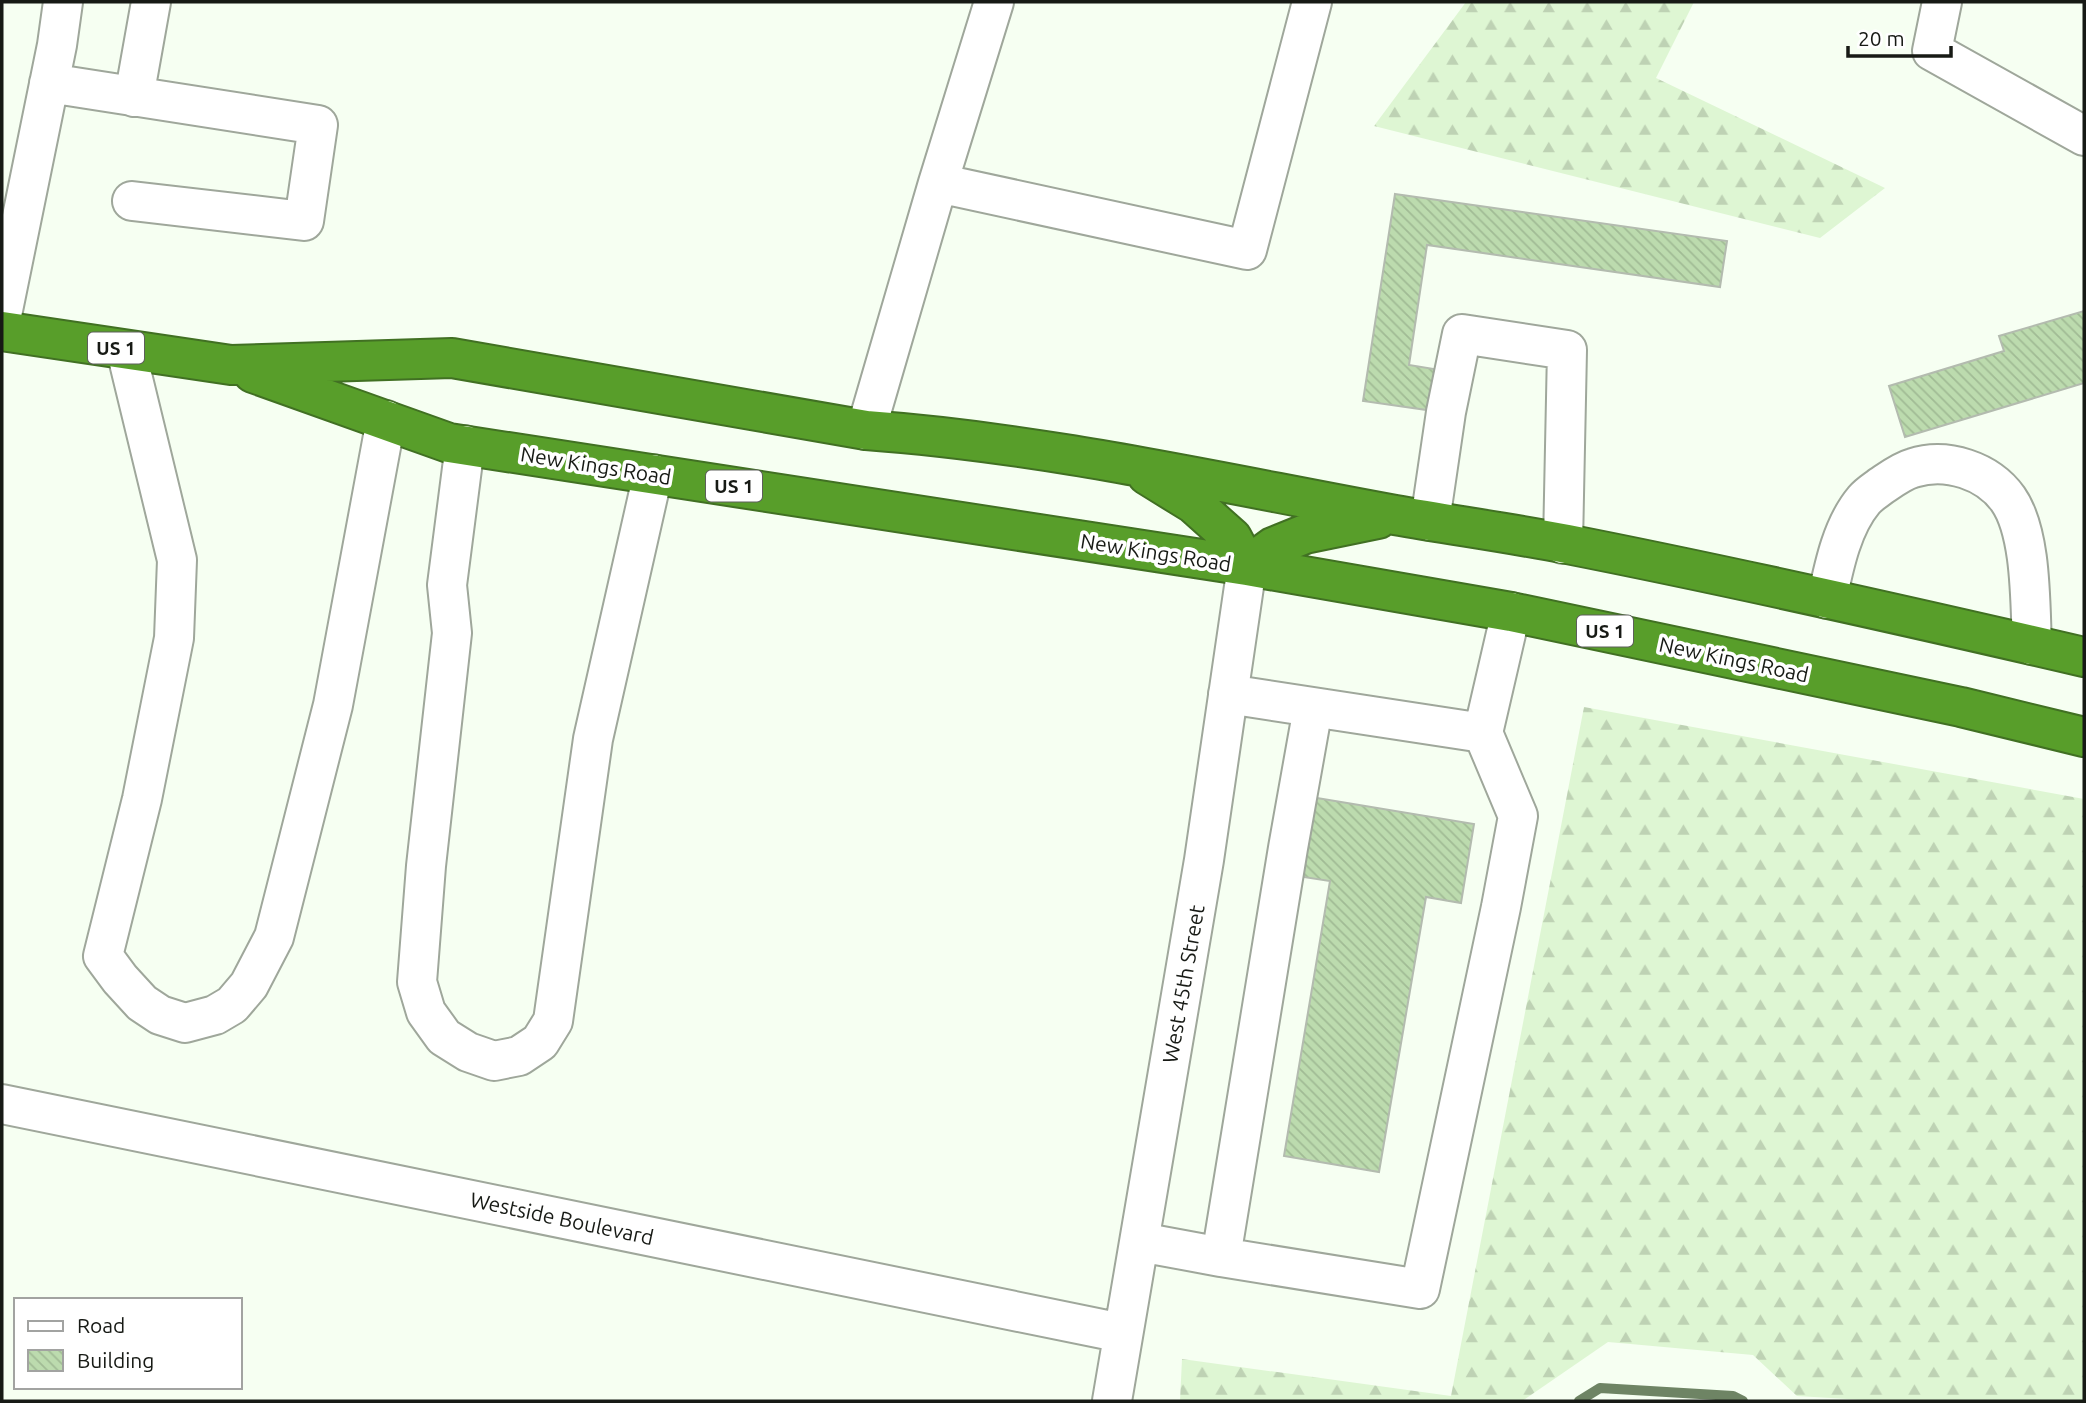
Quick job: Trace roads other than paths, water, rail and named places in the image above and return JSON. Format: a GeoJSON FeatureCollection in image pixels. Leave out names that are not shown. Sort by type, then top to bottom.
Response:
{"type":"FeatureCollection","features":[{"type":"Feature","properties":{"kind":"highway","name":"New Kings Road"},"geometry":{"type":"LineString","coordinates":[[2,331],[231,365],[452,358],[866,430],[908,433],[1129,464],[1563,544],[1827,599],[2084,657]]}},
{"type":"Feature","properties":{"kind":"highway","name":"New Kings Road"},"geometry":{"type":"LineString","coordinates":[[231,365],[449,443],[1247,566],[1511,611],[1948,704],[2084,737]]}},
{"type":"Feature","properties":{"kind":"highway"},"geometry":{"type":"LineString","coordinates":[[1129,464],[1194,504],[1231,538],[1247,566],[1273,547],[1305,534],[1413,518]]}},
{"type":"Feature","properties":{"kind":"street"},"geometry":{"type":"LineString","coordinates":[[2,315],[63,2]]}},
{"type":"Feature","properties":{"kind":"street"},"geometry":{"type":"LineString","coordinates":[[134,97],[150,2]]}},
{"type":"Feature","properties":{"kind":"street"},"geometry":{"type":"LineString","coordinates":[[866,430],[994,2]]}},
{"type":"Feature","properties":{"kind":"street"},"geometry":{"type":"LineString","coordinates":[[938,183],[1247,250],[1312,2]]}},
{"type":"Feature","properties":{"kind":"street"},"geometry":{"type":"LineString","coordinates":[[1942,2],[1932,51],[2084,136]]}},
{"type":"Feature","properties":{"kind":"street"},"geometry":{"type":"LineString","coordinates":[[49,83],[318,125],[304,221],[132,201]]}},
{"type":"Feature","properties":{"kind":"street"},"geometry":{"type":"LineString","coordinates":[[1413,518],[1446,412],[1462,334],[1567,350],[1563,544]]}},
{"type":"Feature","properties":{"kind":"street"},"geometry":{"type":"LineString","coordinates":[[127,350],[177,560],[174,638],[142,799],[103,956],[142,1003],[160,1015],[185,1023],[215,1015],[232,1005],[249,985],[274,936],[332,705],[386,420]]}},
{"type":"Feature","properties":{"kind":"street"},"geometry":{"type":"LineString","coordinates":[[465,445],[447,585],[452,632],[426,866],[417,982],[426,1012],[444,1037],[468,1052],[494,1060],[519,1056],[540,1042],[553,1021],[593,739],[653,474]]}},
{"type":"Feature","properties":{"kind":"street"},"geometry":{"type":"LineString","coordinates":[[1827,599],[1836,560],[1849,525],[1865,499],[1887,481],[1913,468],[1942,464],[1964,467],[1991,481],[2009,501],[2026,543],[2032,645]]}},
{"type":"Feature","properties":{"kind":"street","name":"West 45th Street"},"geometry":{"type":"LineString","coordinates":[[1112,1401],[1204,860],[1247,566]]}},
{"type":"Feature","properties":{"kind":"street"},"geometry":{"type":"LineString","coordinates":[[1140,1242],[1420,1289],[1518,816],[1483,733],[1511,611]]}},
{"type":"Feature","properties":{"kind":"street"},"geometry":{"type":"LineString","coordinates":[[1228,694],[1483,733]]}},
{"type":"Feature","properties":{"kind":"street"},"geometry":{"type":"LineString","coordinates":[[1222,1257],[1313,708]]}},
{"type":"Feature","properties":{"kind":"street","name":"Westside Boulevard"},"geometry":{"type":"LineString","coordinates":[[2,1104],[1122,1333]]}},
{"type":"Feature","properties":{"kind":"waterway"},"geometry":{"type":"LineString","coordinates":[[1579,1401],[1600,1388],[1733,1396],[1743,1401]]}}]}
